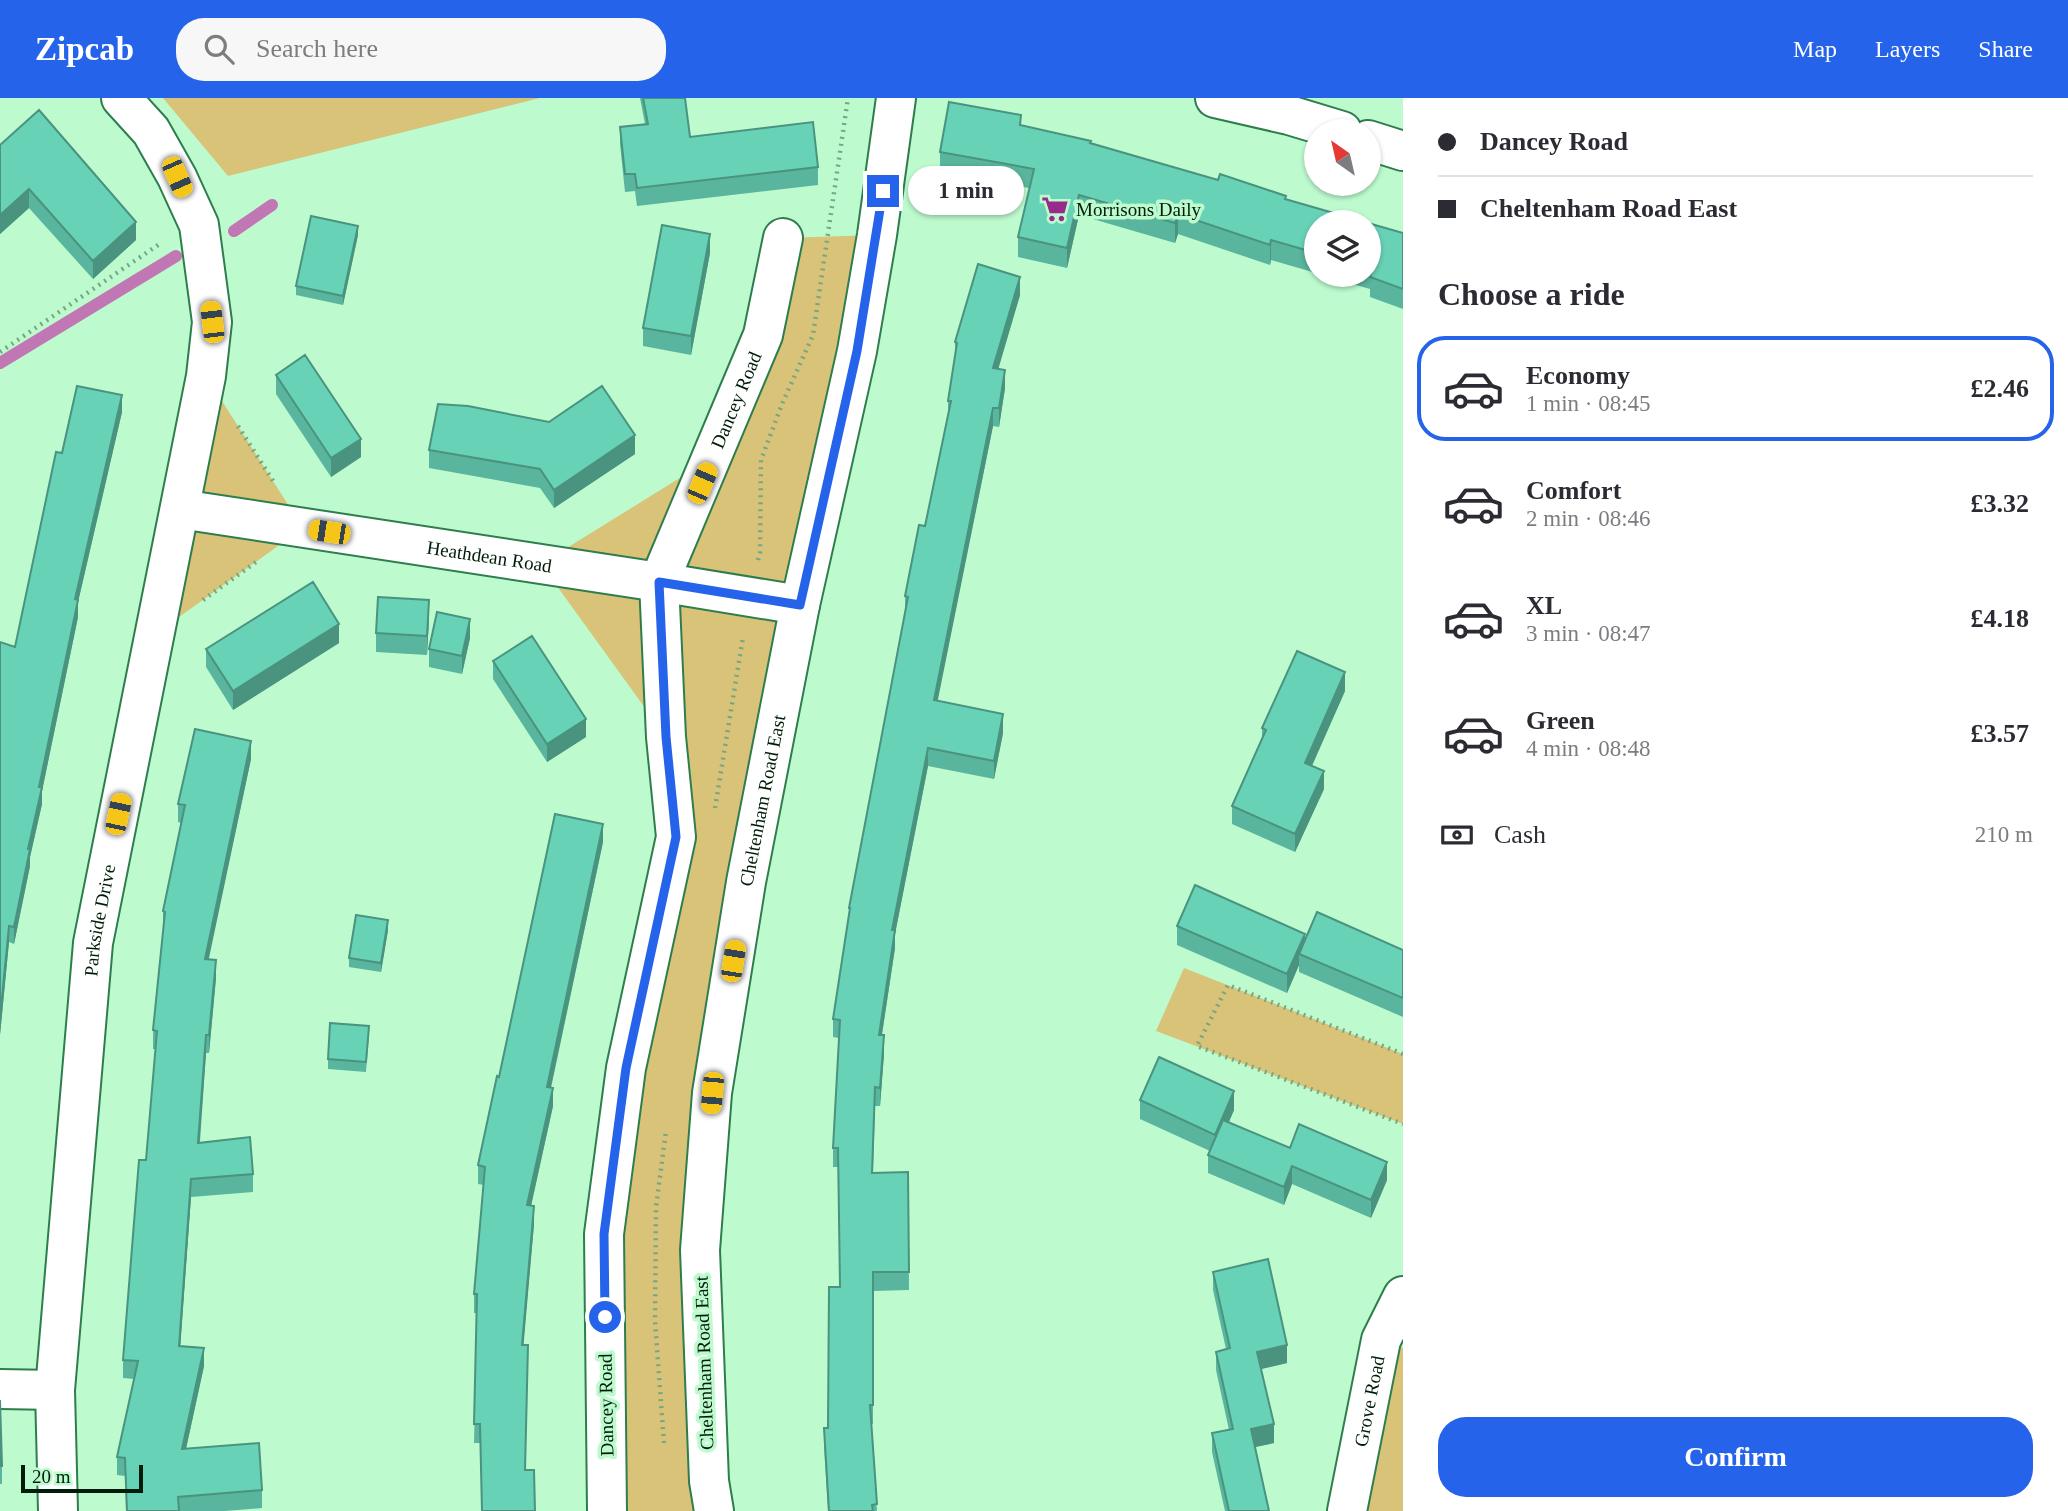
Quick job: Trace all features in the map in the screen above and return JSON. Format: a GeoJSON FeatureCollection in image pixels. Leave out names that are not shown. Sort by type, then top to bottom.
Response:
{"type":"FeatureCollection","features":[{"type":"Feature","properties":{"kind":"street","name":"Parkside Drive"},"geometry":{"type":"LineString","coordinates":[[58,1511],[55,1390],[93,943],[206,376],[212,322],[199,225],[177,177],[151,131],[121,98]]}},
{"type":"Feature","properties":{"kind":"street","name":"Cheltenham Road East"},"geometry":{"type":"LineString","coordinates":[[714,1511],[709,1481],[699,1250],[712,1093],[746,882],[800,605],[857,351],[896,98]]}},
{"type":"Feature","properties":{"kind":"street"},"geometry":{"type":"LineString","coordinates":[[1215,98],[1305,119]]}},
{"type":"Feature","properties":{"kind":"street"},"geometry":{"type":"LineString","coordinates":[[1381,144],[1403,151]]}},
{"type":"Feature","properties":{"kind":"street","name":"Dancey Road"},"geometry":{"type":"LineString","coordinates":[[607,1511],[604,1234],[626,1068],[676,837],[666,737],[659,582],[763,335],[783,239]]}},
{"type":"Feature","properties":{"kind":"street","name":"Heathdean Road"},"geometry":{"type":"LineString","coordinates":[[180,509],[800,605]]}},
{"type":"Feature","properties":{"kind":"street","name":"Grove Road"},"geometry":{"type":"LineString","coordinates":[[1347,1511],[1381,1340],[1403,1296]]}},
{"type":"Feature","properties":{"kind":"street"},"geometry":{"type":"LineString","coordinates":[[0,1389],[55,1390]]}},
{"type":"Feature","properties":{"kind":"path"},"geometry":{"type":"LineString","coordinates":[[819,296],[848,98]]}},
{"type":"Feature","properties":{"kind":"path"},"geometry":{"type":"LineString","coordinates":[[0,352],[82,299],[171,235],[199,225]]}},
{"type":"Feature","properties":{"kind":"path"},"geometry":{"type":"LineString","coordinates":[[1403,1054],[1228,985],[1197,1046],[1403,1124]]}},
{"type":"Feature","properties":{"kind":"shaded area"},"geometry":{"type":"Polygon","coordinates":[[[163,98],[540,98],[228,176],[163,98]]]}},
{"type":"Feature","properties":{"kind":"shaded area"},"geometry":{"type":"Polygon","coordinates":[[[877,235],[712,1093],[714,1511],[616,1511],[604,1234],[676,837],[666,737],[541,564],[712,458],[783,238],[877,235]]]}},
{"type":"Feature","properties":{"kind":"shaded area"},"geometry":{"type":"Polygon","coordinates":[[[206,376],[303,528],[154,635],[206,376]]]}},
{"type":"Feature","properties":{"kind":"shaded area"},"geometry":{"type":"Polygon","coordinates":[[[1184,968],[1403,1054],[1403,1124],[1156,1031],[1184,968]]]}},
{"type":"Feature","properties":{"kind":"shaded area"},"geometry":{"type":"Polygon","coordinates":[[[1381,1340],[1403,1348],[1403,1511],[1347,1511],[1381,1340]]]}},
{"type":"Feature","properties":{"kind":"building"},"geometry":{"type":"Polygon","coordinates":[[[643,98],[685,98],[690,137],[813,122],[818,167],[637,188],[635,174],[625,174],[620,127],[648,124],[643,98]]]}},
{"type":"Feature","properties":{"kind":"building"},"geometry":{"type":"Polygon","coordinates":[[[949,102],[1021,115],[1020,125],[1091,141],[1090,143],[1218,180],[1220,174],[1286,196],[1285,199],[1323,210],[1304,210],[1304,250],[1271,240],[1270,245],[1178,214],[1175,223],[1079,195],[1067,248],[1018,237],[1034,169],[940,152],[949,102]]]}},
{"type":"Feature","properties":{"kind":"building"},"geometry":{"type":"Polygon","coordinates":[[[39,110],[136,222],[93,261],[29,189],[0,215],[0,145],[39,110]]]}},
{"type":"Feature","properties":{"kind":"building"},"geometry":{"type":"Polygon","coordinates":[[[311,216],[358,226],[343,296],[296,286],[311,216]]]}},
{"type":"Feature","properties":{"kind":"building"},"geometry":{"type":"Polygon","coordinates":[[[662,225],[710,234],[691,336],[643,328],[662,225]]]}},
{"type":"Feature","properties":{"kind":"building"},"geometry":{"type":"Polygon","coordinates":[[[1381,227],[1403,233],[1403,289],[1381,281],[1381,227]]]}},
{"type":"Feature","properties":{"kind":"building"},"geometry":{"type":"Polygon","coordinates":[[[978,264],[1020,277],[993,368],[1005,370],[999,408],[993,408],[934,700],[1003,714],[994,761],[928,748],[892,930],[895,930],[879,1035],[884,1035],[880,1088],[875,1087],[872,1173],[908,1172],[909,1272],[873,1272],[873,1405],[870,1405],[877,1504],[872,1505],[873,1511],[829,1511],[824,1428],[828,1428],[829,1287],[840,1287],[838,1148],[833,1148],[840,1020],[833,1019],[849,908],[908,597],[905,596],[919,525],[925,526],[951,401],[948,401],[957,343],[955,342],[978,264]]]}},
{"type":"Feature","properties":{"kind":"building"},"geometry":{"type":"Polygon","coordinates":[[[305,355],[361,439],[331,458],[276,375],[305,355]]]}},
{"type":"Feature","properties":{"kind":"building"},"geometry":{"type":"Polygon","coordinates":[[[77,386],[122,395],[75,599],[78,600],[39,787],[42,787],[14,927],[9,926],[0,1018],[0,642],[15,647],[56,452],[62,453],[77,386]]]}},
{"type":"Feature","properties":{"kind":"building"},"geometry":{"type":"Polygon","coordinates":[[[602,386],[635,435],[554,490],[540,469],[429,450],[438,404],[468,406],[549,422],[602,386]]]}},
{"type":"Feature","properties":{"kind":"building"},"geometry":{"type":"Polygon","coordinates":[[[313,582],[339,624],[233,691],[206,649],[313,582]]]}},
{"type":"Feature","properties":{"kind":"building"},"geometry":{"type":"Polygon","coordinates":[[[378,597],[429,600],[427,636],[376,633],[378,597]]]}},
{"type":"Feature","properties":{"kind":"building"},"geometry":{"type":"Polygon","coordinates":[[[437,612],[470,619],[462,656],[429,649],[437,612]]]}},
{"type":"Feature","properties":{"kind":"building"},"geometry":{"type":"Polygon","coordinates":[[[532,636],[586,719],[547,744],[493,661],[532,636]]]}},
{"type":"Feature","properties":{"kind":"building"},"geometry":{"type":"Polygon","coordinates":[[[1297,651],[1345,672],[1305,763],[1324,771],[1295,834],[1232,806],[1266,730],[1262,728],[1297,651]]]}},
{"type":"Feature","properties":{"kind":"building"},"geometry":{"type":"Polygon","coordinates":[[[195,729],[251,741],[205,959],[216,960],[209,1035],[206,1035],[198,1143],[250,1137],[253,1174],[191,1179],[179,1346],[204,1348],[182,1449],[259,1443],[262,1490],[178,1497],[179,1511],[127,1511],[125,1458],[117,1457],[138,1361],[123,1360],[139,1160],[146,1160],[157,1031],[153,1030],[163,911],[185,805],[178,804],[195,729]]]}},
{"type":"Feature","properties":{"kind":"building"},"geometry":{"type":"Polygon","coordinates":[[[555,814],[603,824],[547,1087],[553,1088],[527,1205],[534,1206],[522,1345],[528,1345],[525,1470],[534,1470],[535,1511],[482,1511],[480,1424],[474,1424],[477,1294],[474,1294],[485,1167],[478,1165],[555,814]]]}},
{"type":"Feature","properties":{"kind":"building"},"geometry":{"type":"Polygon","coordinates":[[[1195,885],[1305,934],[1287,974],[1177,926],[1195,885]]]}},
{"type":"Feature","properties":{"kind":"building"},"geometry":{"type":"Polygon","coordinates":[[[1317,912],[1403,950],[1403,998],[1299,954],[1317,912]]]}},
{"type":"Feature","properties":{"kind":"building"},"geometry":{"type":"Polygon","coordinates":[[[356,915],[388,920],[381,963],[349,958],[356,915]]]}},
{"type":"Feature","properties":{"kind":"building"},"geometry":{"type":"Polygon","coordinates":[[[330,1023],[369,1026],[366,1062],[328,1059],[330,1023]]]}},
{"type":"Feature","properties":{"kind":"building"},"geometry":{"type":"Polygon","coordinates":[[[1159,1057],[1234,1091],[1215,1135],[1140,1100],[1159,1057]]]}},
{"type":"Feature","properties":{"kind":"building"},"geometry":{"type":"Polygon","coordinates":[[[1223,1120],[1290,1148],[1299,1124],[1387,1162],[1371,1200],[1292,1166],[1284,1187],[1208,1155],[1223,1120]]]}},
{"type":"Feature","properties":{"kind":"building"},"geometry":{"type":"Polygon","coordinates":[[[1268,1259],[1287,1345],[1257,1352],[1274,1424],[1251,1429],[1269,1511],[1229,1511],[1212,1433],[1233,1429],[1216,1352],[1230,1348],[1213,1272],[1268,1259]]]}},
{"type":"Feature","properties":{"kind":"building"},"geometry":{"type":"Polygon","coordinates":[[[0,1400],[2,1466],[0,1466],[0,1400]]]}},
{"type":"Feature","properties":{"kind":"waterway"},"geometry":{"type":"LineString","coordinates":[[234,231],[272,205]]}},
{"type":"Feature","properties":{"kind":"waterway"},"geometry":{"type":"LineString","coordinates":[[0,363],[176,256]]}},
{"type":"Feature","properties":{"kind":"place","name":"Morrisons Daily"},"geometry":{"type":"Point","coordinates":[1055,209]}},
{"type":"Feature","properties":{"kind":"route"},"geometry":{"type":"LineString","coordinates":[[605,1317],[604,1234],[626,1068],[676,837],[666,737],[659,582],[800,605],[857,351],[883,191]]}}]}
